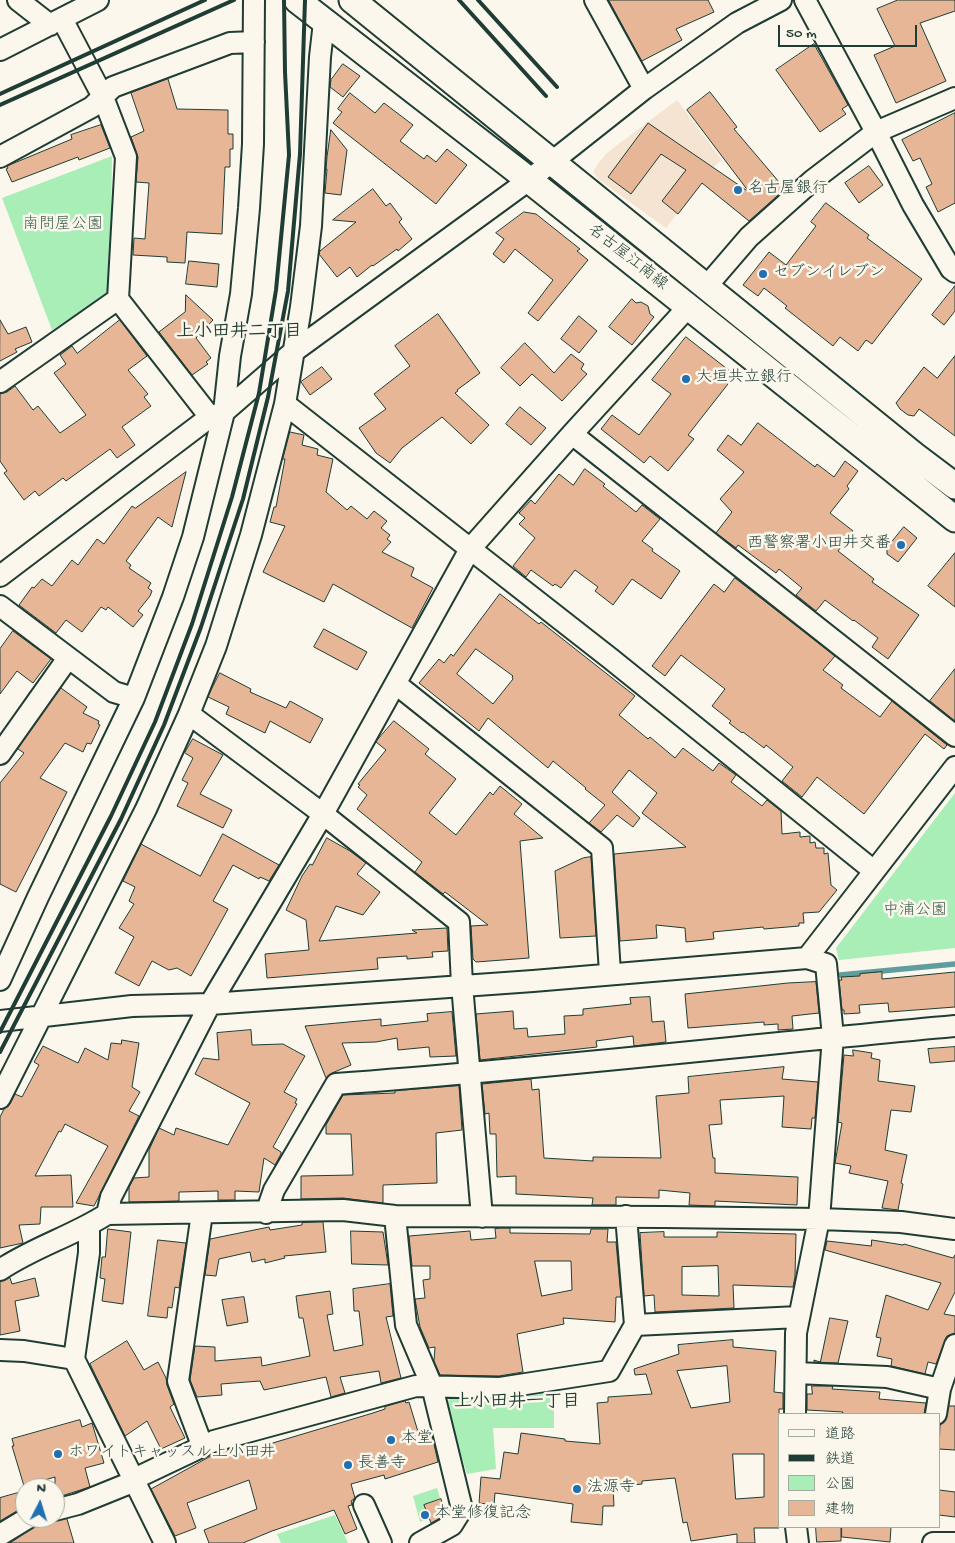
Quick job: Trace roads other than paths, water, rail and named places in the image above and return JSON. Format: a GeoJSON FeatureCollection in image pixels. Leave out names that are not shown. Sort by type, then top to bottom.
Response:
{"type":"FeatureCollection","features":[{"type":"Feature","properties":{"kind":"main road","name":"名古屋江南線"},"geometry":{"type":"LineString","coordinates":[[297,0],[689,306],[955,519]]}},
{"type":"Feature","properties":{"kind":"main road","name":"名古屋江南線"},"geometry":{"type":"LineString","coordinates":[[352,0],[955,486]]}},
{"type":"Feature","properties":{"kind":"street"},"geometry":{"type":"LineString","coordinates":[[18,0],[56,22],[103,97],[126,157],[118,299],[217,414]]}},
{"type":"Feature","properties":{"kind":"street"},"geometry":{"type":"LineString","coordinates":[[0,50],[98,0]]}},
{"type":"Feature","properties":{"kind":"street"},"geometry":{"type":"LineString","coordinates":[[0,980],[134,698],[173,597],[193,537],[241,294],[253,144],[254,0]]}},
{"type":"Feature","properties":{"kind":"street"},"geometry":{"type":"LineString","coordinates":[[595,0],[644,89]]}},
{"type":"Feature","properties":{"kind":"street"},"geometry":{"type":"LineString","coordinates":[[0,576],[217,414],[293,352],[529,180],[644,89],[737,24],[781,0]]}},
{"type":"Feature","properties":{"kind":"street"},"geometry":{"type":"LineString","coordinates":[[805,0],[913,205],[951,269],[955,272]]}},
{"type":"Feature","properties":{"kind":"street"},"geometry":{"type":"LineString","coordinates":[[0,1098],[146,808],[190,714],[216,646],[251,535],[285,404],[301,307],[311,226],[320,57],[324,22]]}},
{"type":"Feature","properties":{"kind":"street"},"geometry":{"type":"LineString","coordinates":[[0,157],[92,107],[114,87],[230,43],[254,42]]}},
{"type":"Feature","properties":{"kind":"street"},"geometry":{"type":"LineString","coordinates":[[706,287],[749,237],[813,180],[876,132],[955,98]]}},
{"type":"Feature","properties":{"kind":"street"},"geometry":{"type":"LineString","coordinates":[[0,382],[118,299]]}},
{"type":"Feature","properties":{"kind":"street"},"geometry":{"type":"LineString","coordinates":[[107,1214],[111,1197],[210,1004],[323,814],[470,549],[689,306]]}},
{"type":"Feature","properties":{"kind":"street"},"geometry":{"type":"LineString","coordinates":[[285,404],[611,659],[874,871]]}},
{"type":"Feature","properties":{"kind":"street"},"geometry":{"type":"LineString","coordinates":[[572,434],[955,736]]}},
{"type":"Feature","properties":{"kind":"street"},"geometry":{"type":"LineString","coordinates":[[0,606],[114,692],[134,698]]}},
{"type":"Feature","properties":{"kind":"street"},"geometry":{"type":"LineString","coordinates":[[0,754],[68,658]]}},
{"type":"Feature","properties":{"kind":"street"},"geometry":{"type":"LineString","coordinates":[[396,684],[602,848],[610,973]]}},
{"type":"Feature","properties":{"kind":"street"},"geometry":{"type":"LineString","coordinates":[[190,714],[323,814],[459,922],[462,985],[482,1217]]}},
{"type":"Feature","properties":{"kind":"street"},"geometry":{"type":"LineString","coordinates":[[807,958],[955,767]]}},
{"type":"Feature","properties":{"kind":"street"},"geometry":{"type":"LineString","coordinates":[[0,1021],[132,1006],[210,1004],[807,958],[826,964],[833,1037],[819,1220],[796,1333],[795,1413]]}},
{"type":"Feature","properties":{"kind":"street"},"geometry":{"type":"LineString","coordinates":[[266,1213],[274,1190],[336,1084],[470,1074],[955,1026]]}},
{"type":"Feature","properties":{"kind":"street"},"geometry":{"type":"LineString","coordinates":[[0,1270],[19,1257],[89,1226],[107,1214],[266,1213],[344,1210],[395,1216],[626,1216],[901,1222],[955,1229]]}},
{"type":"Feature","properties":{"kind":"street"},"geometry":{"type":"LineString","coordinates":[[202,1213],[178,1380],[202,1445]]}},
{"type":"Feature","properties":{"kind":"street"},"geometry":{"type":"LineString","coordinates":[[395,1216],[406,1325],[432,1386],[462,1509],[452,1525],[421,1543]]}},
{"type":"Feature","properties":{"kind":"street"},"geometry":{"type":"LineString","coordinates":[[65,1507],[78,1504],[135,1480],[202,1445],[416,1386],[500,1388],[609,1371],[635,1325],[626,1216]]}},
{"type":"Feature","properties":{"kind":"street"},"geometry":{"type":"LineString","coordinates":[[89,1226],[89,1253],[74,1359],[165,1543]]}},
{"type":"Feature","properties":{"kind":"street"},"geometry":{"type":"LineString","coordinates":[[635,1325],[798,1317]]}},
{"type":"Feature","properties":{"kind":"street"},"geometry":{"type":"LineString","coordinates":[[936,1413],[940,1390],[955,1345]]}},
{"type":"Feature","properties":{"kind":"street"},"geometry":{"type":"LineString","coordinates":[[0,1350],[24,1351],[74,1359]]}},
{"type":"Feature","properties":{"kind":"street"},"geometry":{"type":"LineString","coordinates":[[796,1373],[887,1376],[940,1390]]}},
{"type":"Feature","properties":{"kind":"street"},"geometry":{"type":"LineString","coordinates":[[364,1505],[381,1543]]}},
{"type":"Feature","properties":{"kind":"street"},"geometry":{"type":"LineString","coordinates":[[0,1535],[15,1527]]}},
{"type":"Feature","properties":{"kind":"street"},"geometry":{"type":"LineString","coordinates":[[796,1528],[798,1543]]}},
{"type":"Feature","properties":{"kind":"street"},"geometry":{"type":"LineString","coordinates":[[933,1543],[955,1543]]}},
{"type":"Feature","properties":{"kind":"waterway"},"geometry":{"type":"LineString","coordinates":[[840,975],[955,964]]}},
{"type":"Feature","properties":{"kind":"railway"},"geometry":{"type":"LineString","coordinates":[[0,94],[205,0]]}},
{"type":"Feature","properties":{"kind":"railway"},"geometry":{"type":"LineString","coordinates":[[0,105],[234,0]]}},
{"type":"Feature","properties":{"kind":"railway"},"geometry":{"type":"LineString","coordinates":[[0,1032],[111,816],[155,722],[192,624],[232,497],[259,393],[276,290],[289,155],[284,0]]}},
{"type":"Feature","properties":{"kind":"railway"},"geometry":{"type":"LineString","coordinates":[[0,1052],[121,819],[164,725],[201,627],[243,499],[268,397],[288,291],[300,154],[305,0]]}},
{"type":"Feature","properties":{"kind":"railway"},"geometry":{"type":"LineString","coordinates":[[459,0],[546,96]]}},
{"type":"Feature","properties":{"kind":"railway"},"geometry":{"type":"LineString","coordinates":[[478,0],[557,87]]}},
{"type":"Feature","properties":{"kind":"place","name":"名古屋銀行"},"geometry":{"type":"Point","coordinates":[738,190]}},
{"type":"Feature","properties":{"kind":"place","name":"セブンイレブン"},"geometry":{"type":"Point","coordinates":[763,274]}},
{"type":"Feature","properties":{"kind":"place","name":"大垣共立銀行"},"geometry":{"type":"Point","coordinates":[686,379]}},
{"type":"Feature","properties":{"kind":"place","name":"西警察署小田井交番"},"geometry":{"type":"Point","coordinates":[901,545]}},
{"type":"Feature","properties":{"kind":"place","name":"本堂"},"geometry":{"type":"Point","coordinates":[391,1440]}},
{"type":"Feature","properties":{"kind":"place","name":"ホワイトキャッスル上小田井"},"geometry":{"type":"Point","coordinates":[58,1454]}},
{"type":"Feature","properties":{"kind":"place","name":"長善寺"},"geometry":{"type":"Point","coordinates":[348,1465]}},
{"type":"Feature","properties":{"kind":"place","name":"法源寺"},"geometry":{"type":"Point","coordinates":[577,1489]}},
{"type":"Feature","properties":{"kind":"place","name":"本堂修復記念"},"geometry":{"type":"Point","coordinates":[425,1515]}},
{"type":"Feature","properties":{"kind":"district","name":"上小田井二丁目"},"geometry":{"type":"Point","coordinates":[239,333]}},
{"type":"Feature","properties":{"kind":"district","name":"上小田井一丁目"},"geometry":{"type":"Point","coordinates":[517,1403]}},
{"type":"Feature","properties":{"kind":"park label","name":"南問屋公園"},"geometry":{"type":"Point","coordinates":[63,226]}},
{"type":"Feature","properties":{"kind":"park label","name":"中浦公園"},"geometry":{"type":"Point","coordinates":[915,912]}}]}
